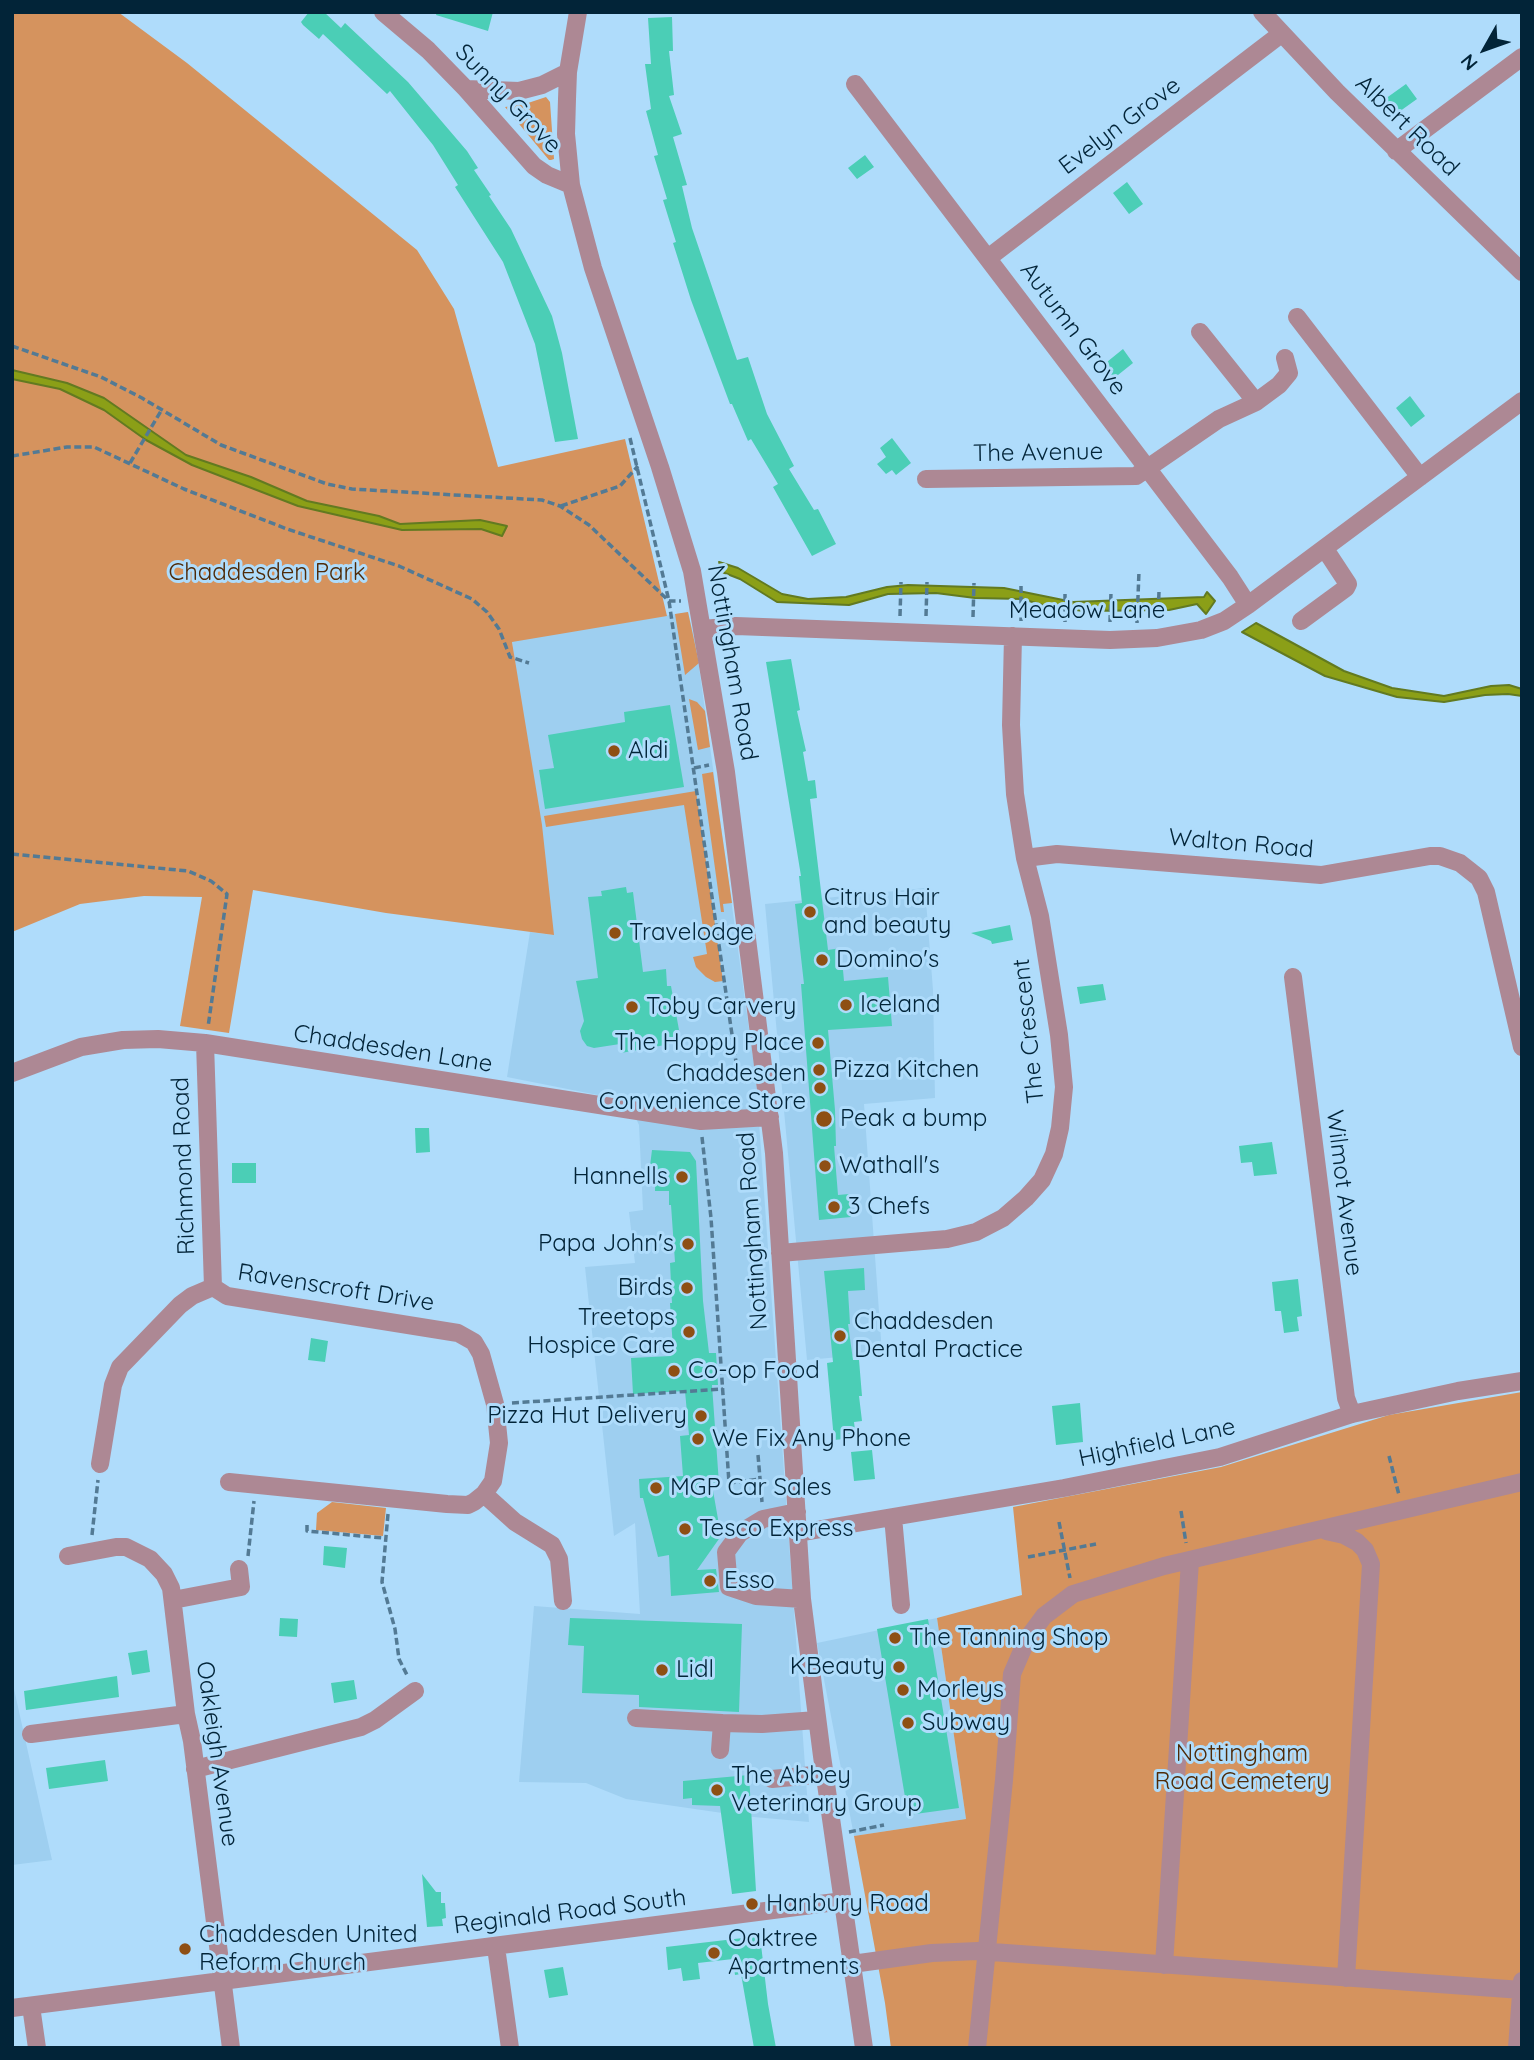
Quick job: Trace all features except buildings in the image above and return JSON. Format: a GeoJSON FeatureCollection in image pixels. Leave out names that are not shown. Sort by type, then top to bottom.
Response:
{"type":"FeatureCollection","features":[{"type":"Feature","properties":{"kind":"street","name":"Sunny Grove"},"geometry":{"type":"LineString","coordinates":[[383,12],[428,50],[534,166],[547,175],[572,185]]}},
{"type":"Feature","properties":{"kind":"street","name":"Nottingham Road"},"geometry":{"type":"LineString","coordinates":[[578,12],[568,72],[566,134],[572,185],[593,268],[692,571],[726,772],[770,1117],[802,1599],[824,1774],[864,2048]]}},
{"type":"Feature","properties":{"kind":"street","name":"Albert Road"},"geometry":{"type":"LineString","coordinates":[[1262,12],[1396,151],[1522,272]]}},
{"type":"Feature","properties":{"kind":"street","name":"Evelyn Grove"},"geometry":{"type":"LineString","coordinates":[[988,258],[1281,34]]}},
{"type":"Feature","properties":{"kind":"street"},"geometry":{"type":"LineString","coordinates":[[1396,151],[1522,57]]}},
{"type":"Feature","properties":{"kind":"street"},"geometry":{"type":"LineString","coordinates":[[466,89],[519,91],[542,85],[568,72]]}},
{"type":"Feature","properties":{"kind":"street","name":"Autumn Grove"},"geometry":{"type":"LineString","coordinates":[[855,84],[1230,577],[1248,605]]}},
{"type":"Feature","properties":{"kind":"street"},"geometry":{"type":"LineString","coordinates":[[1297,317],[1420,477]]}},
{"type":"Feature","properties":{"kind":"street"},"geometry":{"type":"LineString","coordinates":[[1200,332],[1256,402]]}},
{"type":"Feature","properties":{"kind":"street"},"geometry":{"type":"LineString","coordinates":[[1148,469],[1219,419],[1256,402],[1286,379],[1289,365],[1285,358]]}},
{"type":"Feature","properties":{"kind":"street","name":"Meadow Lane"},"geometry":{"type":"LineString","coordinates":[[703,629],[736,626],[1110,640],[1182,635],[1224,621],[1248,605],[1522,401]]}},
{"type":"Feature","properties":{"kind":"street","name":"The Avenue"},"geometry":{"type":"LineString","coordinates":[[926,479],[1136,476],[1148,469]]}},
{"type":"Feature","properties":{"kind":"street"},"geometry":{"type":"LineString","coordinates":[[1301,621],[1349,584],[1325,549]]}},
{"type":"Feature","properties":{"kind":"street","name":"The Crescent"},"geometry":{"type":"LineString","coordinates":[[780,1254],[968,1235],[1010,1214],[1042,1180],[1051,1163],[1057,1142],[1064,1087],[1059,1035],[1040,916],[1026,859],[1013,776],[1013,636]]}},
{"type":"Feature","properties":{"kind":"street","name":"Walton Road"},"geometry":{"type":"LineString","coordinates":[[1026,859],[1057,855],[1321,876],[1430,856],[1451,859],[1473,872],[1486,892],[1522,1047]]}},
{"type":"Feature","properties":{"kind":"street","name":"Wilmot Avenue"},"geometry":{"type":"LineString","coordinates":[[1293,977],[1346,1398],[1352,1414]]}},
{"type":"Feature","properties":{"kind":"street","name":"Chaddesden Lane"},"geometry":{"type":"LineString","coordinates":[[12,1073],[81,1047],[158,1038],[205,1043],[701,1121],[770,1117]]}},
{"type":"Feature","properties":{"kind":"street","name":"Richmond Road"},"geometry":{"type":"LineString","coordinates":[[205,1043],[213,1287]]}},
{"type":"Feature","properties":{"kind":"street","name":"Ravenscroft Drive"},"geometry":{"type":"LineString","coordinates":[[100,1464],[113,1385],[120,1367],[180,1305],[192,1296],[213,1287],[227,1296],[463,1334],[474,1342],[484,1360],[498,1427],[498,1458],[493,1481],[484,1494]]}},
{"type":"Feature","properties":{"kind":"street","name":"Highfield Lane"},"geometry":{"type":"LineString","coordinates":[[798,1533],[1064,1488],[1220,1457],[1352,1414],[1458,1391],[1522,1381]]}},
{"type":"Feature","properties":{"kind":"street"},"geometry":{"type":"LineString","coordinates":[[229,1482],[468,1505],[484,1494],[515,1522],[552,1545],[559,1559],[563,1601]]}},
{"type":"Feature","properties":{"kind":"street"},"geometry":{"type":"LineString","coordinates":[[977,2048],[1012,1674],[1027,1639],[1044,1616],[1073,1594],[1189,1561],[1522,1482]]}},
{"type":"Feature","properties":{"kind":"street"},"geometry":{"type":"LineString","coordinates":[[797,1513],[763,1519],[740,1533],[726,1552],[729,1587],[756,1596],[802,1599]]}},
{"type":"Feature","properties":{"kind":"street"},"geometry":{"type":"LineString","coordinates":[[893,1517],[901,1605]]}},
{"type":"Feature","properties":{"kind":"street"},"geometry":{"type":"LineString","coordinates":[[1320,1530],[1344,1535],[1357,1542],[1365,1550],[1371,1564],[1346,1978]]}},
{"type":"Feature","properties":{"kind":"street","name":"Oakleigh Avenue"},"geometry":{"type":"LineString","coordinates":[[68,1556],[116,1547],[126,1548],[150,1559],[168,1581],[173,1600],[231,2048]]}},
{"type":"Feature","properties":{"kind":"street"},"geometry":{"type":"LineString","coordinates":[[1164,1965],[1189,1561]]}},
{"type":"Feature","properties":{"kind":"street"},"geometry":{"type":"LineString","coordinates":[[173,1600],[241,1587],[239,1569]]}},
{"type":"Feature","properties":{"kind":"street"},"geometry":{"type":"LineString","coordinates":[[195,1769],[361,1727],[415,1691]]}},
{"type":"Feature","properties":{"kind":"street"},"geometry":{"type":"LineString","coordinates":[[31,1734],[186,1714]]}},
{"type":"Feature","properties":{"kind":"street"},"geometry":{"type":"LineString","coordinates":[[636,1718],[762,1724],[817,1720]]}},
{"type":"Feature","properties":{"kind":"street"},"geometry":{"type":"LineString","coordinates":[[720,1750],[722,1723]]}},
{"type":"Feature","properties":{"kind":"street"},"geometry":{"type":"LineString","coordinates":[[772,1779],[824,1774]]}},
{"type":"Feature","properties":{"kind":"street","name":"Reginald Road South"},"geometry":{"type":"LineString","coordinates":[[12,2008],[843,1901]]}},
{"type":"Feature","properties":{"kind":"street"},"geometry":{"type":"LineString","coordinates":[[496,1947],[510,2048]]}},
{"type":"Feature","properties":{"kind":"street"},"geometry":{"type":"LineString","coordinates":[[852,1964],[932,1953],[987,1952],[1521,1990]]}},
{"type":"Feature","properties":{"kind":"street"},"geometry":{"type":"LineString","coordinates":[[1517,2048],[1522,1981]]}},
{"type":"Feature","properties":{"kind":"street"},"geometry":{"type":"LineString","coordinates":[[31,2006],[37,2048]]}},
{"type":"Feature","properties":{"kind":"path"},"geometry":{"type":"LineString","coordinates":[[12,346],[101,377],[221,445],[327,484],[352,488],[542,500],[560,506],[589,525],[669,601]]}},
{"type":"Feature","properties":{"kind":"path"},"geometry":{"type":"LineString","coordinates":[[131,463],[161,411]]}},
{"type":"Feature","properties":{"kind":"path"},"geometry":{"type":"LineString","coordinates":[[12,456],[67,447],[94,447],[184,489],[298,533],[399,566],[472,599],[487,612],[499,629],[510,657],[529,663]]}},
{"type":"Feature","properties":{"kind":"path"},"geometry":{"type":"LineString","coordinates":[[560,506],[620,486],[638,467],[669,601],[737,1069],[750,1088]]}},
{"type":"Feature","properties":{"kind":"path"},"geometry":{"type":"LineString","coordinates":[[1137,617],[1139,571]]}},
{"type":"Feature","properties":{"kind":"path"},"geometry":{"type":"LineString","coordinates":[[901,582],[901,601]]}},
{"type":"Feature","properties":{"kind":"path"},"geometry":{"type":"LineString","coordinates":[[927,601],[928,582]]}},
{"type":"Feature","properties":{"kind":"path"},"geometry":{"type":"LineString","coordinates":[[973,605],[974,583]]}},
{"type":"Feature","properties":{"kind":"path"},"geometry":{"type":"LineString","coordinates":[[1021,586],[1021,608]]}},
{"type":"Feature","properties":{"kind":"path"},"geometry":{"type":"LineString","coordinates":[[1158,615],[1159,590]]}},
{"type":"Feature","properties":{"kind":"path"},"geometry":{"type":"LineString","coordinates":[[1065,592],[1065,617]]}},
{"type":"Feature","properties":{"kind":"path"},"geometry":{"type":"LineString","coordinates":[[1111,592],[1111,619]]}},
{"type":"Feature","properties":{"kind":"path"},"geometry":{"type":"LineString","coordinates":[[12,854],[188,871],[211,881],[227,894],[205,1043]]}},
{"type":"Feature","properties":{"kind":"path"},"geometry":{"type":"LineString","coordinates":[[701,1121],[729,1483],[760,1479]]}},
{"type":"Feature","properties":{"kind":"path"},"geometry":{"type":"LineString","coordinates":[[495,1404],[723,1389]]}},
{"type":"Feature","properties":{"kind":"path"},"geometry":{"type":"LineString","coordinates":[[758,1455],[763,1519]]}},
{"type":"Feature","properties":{"kind":"path"},"geometry":{"type":"LineString","coordinates":[[1388,1456],[1403,1510]]}},
{"type":"Feature","properties":{"kind":"path"},"geometry":{"type":"LineString","coordinates":[[92,1551],[94,1504],[100,1464]]}},
{"type":"Feature","properties":{"kind":"path"},"geometry":{"type":"LineString","coordinates":[[239,1569],[247,1561],[256,1485]]}},
{"type":"Feature","properties":{"kind":"path"},"geometry":{"type":"LineString","coordinates":[[389,1498],[382,1582],[395,1629],[399,1659],[415,1691]]}},
{"type":"Feature","properties":{"kind":"path"},"geometry":{"type":"LineString","coordinates":[[1181,1511],[1189,1561]]}},
{"type":"Feature","properties":{"kind":"path"},"geometry":{"type":"LineString","coordinates":[[1059,1522],[1073,1594]]}},
{"type":"Feature","properties":{"kind":"path"},"geometry":{"type":"LineString","coordinates":[[307,1525],[307,1531],[383,1538]]}},
{"type":"Feature","properties":{"kind":"path"},"geometry":{"type":"LineString","coordinates":[[1028,1557],[1096,1545]]}},
{"type":"Feature","properties":{"kind":"path"},"geometry":{"type":"LineString","coordinates":[[833,1835],[884,1825]]}},
{"type":"Feature","properties":{"kind":"shaded area"},"geometry":{"type":"Polygon","coordinates":[[[12,370],[67,383],[104,398],[186,455],[251,477],[307,501],[379,516],[400,524],[480,520],[507,526],[502,536],[481,529],[402,530],[298,506],[192,465],[146,440],[104,410],[60,389],[12,379],[12,370]]]}},
{"type":"Feature","properties":{"kind":"shaded area"},"geometry":{"type":"Polygon","coordinates":[[[719,562],[738,568],[782,594],[808,599],[846,597],[908,585],[1004,588],[1073,602],[1204,597],[1207,592],[1215,601],[1206,614],[1197,604],[1169,610],[1084,611],[1050,607],[1022,599],[975,598],[936,593],[888,594],[849,605],[777,602],[740,579],[722,572],[719,562]]]}},
{"type":"Feature","properties":{"kind":"shaded area"},"geometry":{"type":"Polygon","coordinates":[[[688,612],[696,645],[756,1080],[809,1822],[743,1816],[626,1799],[586,1783],[519,1782],[534,1606],[640,1614],[635,1523],[614,1536],[585,1267],[635,1263],[629,1212],[643,1210],[639,1125],[628,1101],[507,1077],[530,932],[553,935],[512,641],[688,612]]]}},
{"type":"Feature","properties":{"kind":"shaded area"},"geometry":{"type":"Polygon","coordinates":[[[1256,623],[1344,671],[1392,688],[1444,696],[1509,685],[1522,689],[1522,696],[1485,695],[1444,702],[1397,697],[1325,676],[1242,632],[1256,623]]]}},
{"type":"Feature","properties":{"kind":"shaded area"},"geometry":{"type":"Polygon","coordinates":[[[925,888],[933,990],[935,1098],[864,1104],[882,1353],[807,1360],[765,904],[925,888]]]}},
{"type":"Feature","properties":{"kind":"shaded area"},"geometry":{"type":"Polygon","coordinates":[[[937,1618],[966,1819],[854,1836],[817,1643],[937,1618]]]}},
{"type":"Feature","properties":{"kind":"shaded area"},"geometry":{"type":"Polygon","coordinates":[[[12,1680],[52,1860],[12,1865],[12,1680]]]}},
{"type":"Feature","properties":{"kind":"green space","name":"Chaddesden Park"},"geometry":{"type":"Polygon","coordinates":[[[12,12],[118,12],[187,63],[417,250],[454,309],[498,467],[625,439],[667,616],[512,642],[542,825],[554,935],[386,913],[253,890],[229,1033],[180,1026],[202,897],[144,896],[80,904],[12,932],[12,12]]]}},
{"type":"Feature","properties":{"kind":"green space"},"geometry":{"type":"Polygon","coordinates":[[[546,97],[550,102],[554,159],[551,160],[505,107],[546,97]]]}},
{"type":"Feature","properties":{"kind":"green space"},"geometry":{"type":"Polygon","coordinates":[[[688,612],[699,663],[685,675],[675,614],[688,612]]]}},
{"type":"Feature","properties":{"kind":"green space"},"geometry":{"type":"Polygon","coordinates":[[[689,699],[697,702],[705,711],[710,747],[698,750],[689,699]]]}},
{"type":"Feature","properties":{"kind":"green space"},"geometry":{"type":"Polygon","coordinates":[[[713,772],[732,903],[723,904],[724,912],[721,912],[702,774],[713,772]]]}},
{"type":"Feature","properties":{"kind":"green space"},"geometry":{"type":"Polygon","coordinates":[[[696,791],[723,981],[715,982],[696,967],[693,957],[707,954],[684,805],[546,827],[544,816],[696,791]]]}},
{"type":"Feature","properties":{"kind":"green space","name":"Nottingham Road Cemetery"},"geometry":{"type":"Polygon","coordinates":[[[1522,1392],[1522,2048],[891,2048],[854,1836],[966,1819],[937,1618],[1022,1595],[1013,1507],[1221,1467],[1389,1415],[1522,1392]]]}},
{"type":"Feature","properties":{"kind":"green space"},"geometry":{"type":"Polygon","coordinates":[[[332,1502],[386,1508],[383,1536],[316,1530],[317,1513],[332,1502]]]}},
{"type":"Feature","properties":{"kind":"place","name":"Aldi"},"geometry":{"type":"Point","coordinates":[614,751]}},
{"type":"Feature","properties":{"kind":"place","name":"Citrus Hair and beauty"},"geometry":{"type":"Point","coordinates":[810,912]}},
{"type":"Feature","properties":{"kind":"place","name":"Travelodge"},"geometry":{"type":"Point","coordinates":[615,933]}},
{"type":"Feature","properties":{"kind":"place","name":"Domino's"},"geometry":{"type":"Point","coordinates":[822,960]}},
{"type":"Feature","properties":{"kind":"place","name":"Iceland"},"geometry":{"type":"Point","coordinates":[846,1005]}},
{"type":"Feature","properties":{"kind":"place","name":"Toby Carvery"},"geometry":{"type":"Point","coordinates":[632,1007]}},
{"type":"Feature","properties":{"kind":"place","name":"The Hoppy Place"},"geometry":{"type":"Point","coordinates":[818,1043]}},
{"type":"Feature","properties":{"kind":"place","name":"Pizza Kitchen"},"geometry":{"type":"Point","coordinates":[819,1070]}},
{"type":"Feature","properties":{"kind":"place","name":"Chaddesden Convenience Store"},"geometry":{"type":"Point","coordinates":[820,1088]}},
{"type":"Feature","properties":{"kind":"place","name":"Peak a bump"},"geometry":{"type":"Point","coordinates":[824,1119]}},
{"type":"Feature","properties":{"kind":"place","name":"Wathall's"},"geometry":{"type":"Point","coordinates":[825,1166]}},
{"type":"Feature","properties":{"kind":"place","name":"Hannells"},"geometry":{"type":"Point","coordinates":[682,1177]}},
{"type":"Feature","properties":{"kind":"place","name":"3 Chefs"},"geometry":{"type":"Point","coordinates":[834,1207]}},
{"type":"Feature","properties":{"kind":"place","name":"Papa John's"},"geometry":{"type":"Point","coordinates":[688,1244]}},
{"type":"Feature","properties":{"kind":"place","name":"Birds"},"geometry":{"type":"Point","coordinates":[687,1288]}},
{"type":"Feature","properties":{"kind":"place","name":"Treetops Hospice Care"},"geometry":{"type":"Point","coordinates":[689,1332]}},
{"type":"Feature","properties":{"kind":"place","name":"Chaddesden Dental Practice"},"geometry":{"type":"Point","coordinates":[840,1336]}},
{"type":"Feature","properties":{"kind":"place","name":"Co-op Food"},"geometry":{"type":"Point","coordinates":[674,1371]}},
{"type":"Feature","properties":{"kind":"place","name":"Pizza Hut Delivery"},"geometry":{"type":"Point","coordinates":[701,1416]}},
{"type":"Feature","properties":{"kind":"place","name":"We Fix Any Phone"},"geometry":{"type":"Point","coordinates":[698,1439]}},
{"type":"Feature","properties":{"kind":"place","name":"MGP Car Sales"},"geometry":{"type":"Point","coordinates":[656,1488]}},
{"type":"Feature","properties":{"kind":"place","name":"Tesco Express"},"geometry":{"type":"Point","coordinates":[685,1529]}},
{"type":"Feature","properties":{"kind":"place","name":"Esso"},"geometry":{"type":"Point","coordinates":[710,1581]}},
{"type":"Feature","properties":{"kind":"place","name":"The Tanning Shop"},"geometry":{"type":"Point","coordinates":[895,1638]}},
{"type":"Feature","properties":{"kind":"place","name":"KBeauty"},"geometry":{"type":"Point","coordinates":[899,1667]}},
{"type":"Feature","properties":{"kind":"place","name":"Lidl"},"geometry":{"type":"Point","coordinates":[662,1670]}},
{"type":"Feature","properties":{"kind":"place","name":"Morleys"},"geometry":{"type":"Point","coordinates":[903,1690]}},
{"type":"Feature","properties":{"kind":"place","name":"Subway"},"geometry":{"type":"Point","coordinates":[908,1723]}},
{"type":"Feature","properties":{"kind":"place","name":"The Abbey Veterinary Group"},"geometry":{"type":"Point","coordinates":[717,1790]}},
{"type":"Feature","properties":{"kind":"place","name":"Hanbury Road"},"geometry":{"type":"Point","coordinates":[752,1904]}},
{"type":"Feature","properties":{"kind":"place","name":"Chaddesden United Reform Church"},"geometry":{"type":"Point","coordinates":[185,1949]}},
{"type":"Feature","properties":{"kind":"place","name":"Oaktree Apartments"},"geometry":{"type":"Point","coordinates":[714,1953]}}]}
